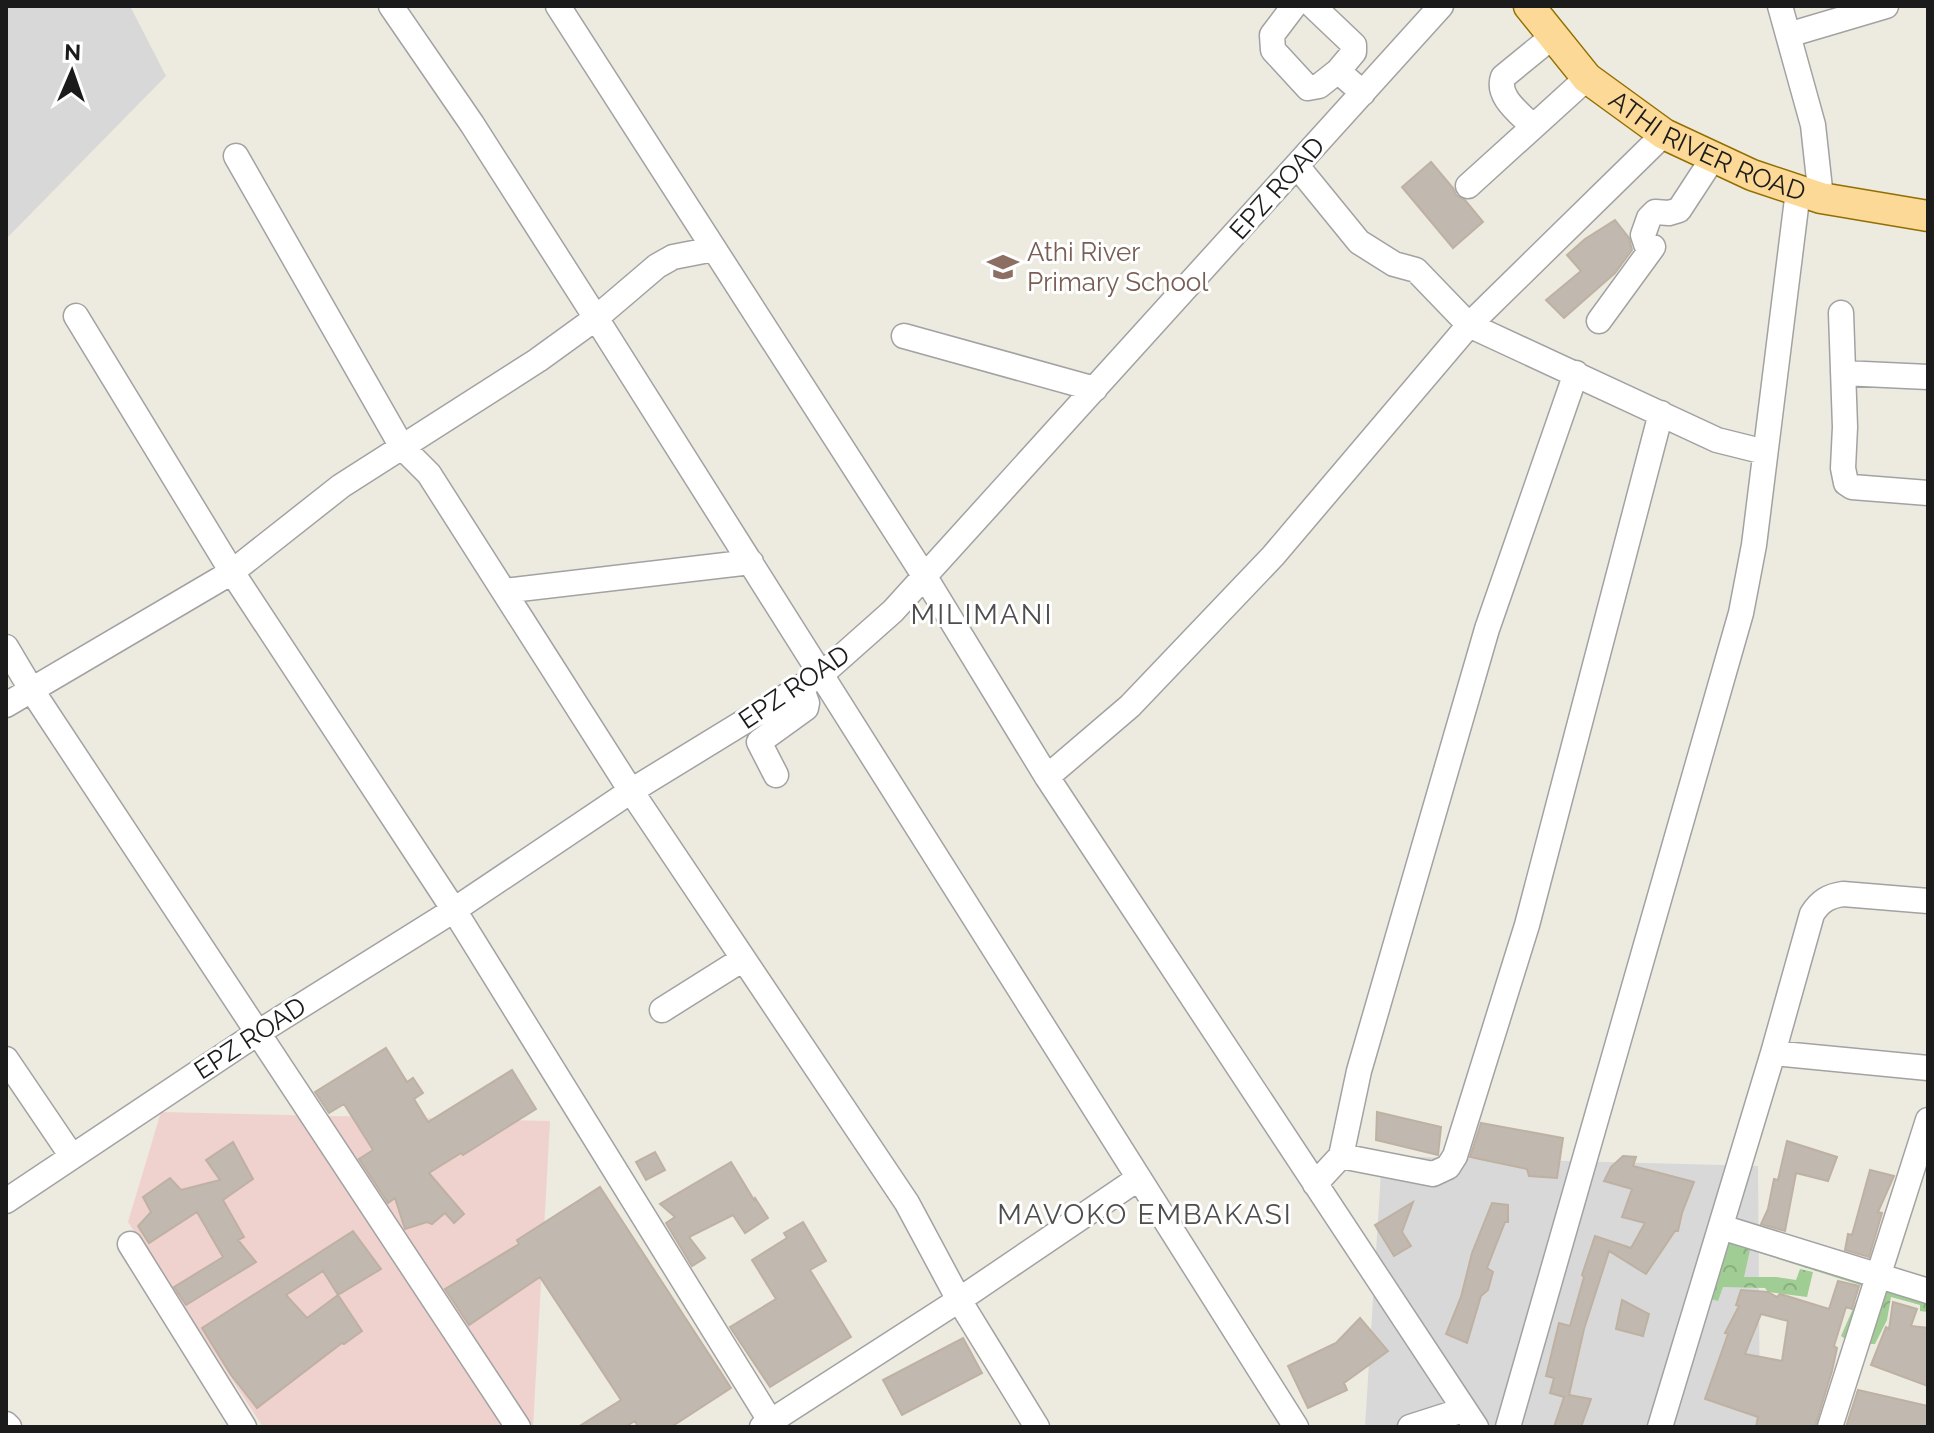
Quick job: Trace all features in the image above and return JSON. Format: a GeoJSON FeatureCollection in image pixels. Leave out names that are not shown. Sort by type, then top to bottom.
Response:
{"type":"FeatureCollection","features":[{"type":"Feature","properties":{"kind":"main road","name":"ATHI RIVER ROAD"},"geometry":{"type":"LineString","coordinates":[[1529,6],[1587,78],[1664,134],[1713,158],[1810,194],[1928,216]]}},
{"type":"Feature","properties":{"kind":"street"},"geometry":{"type":"LineString","coordinates":[[391,6],[472,124],[596,318],[1296,1427]]}},
{"type":"Feature","properties":{"kind":"street"},"geometry":{"type":"LineString","coordinates":[[558,6],[925,577],[1047,777],[1470,1418],[1410,1427]]}},
{"type":"Feature","properties":{"kind":"street"},"geometry":{"type":"LineString","coordinates":[[1294,6],[1272,35],[1273,50],[1308,88],[1319,86],[1338,71],[1354,52],[1354,45],[1313,6]]}},
{"type":"Feature","properties":{"kind":"street","name":"EPZ ROAD"},"geometry":{"type":"LineString","coordinates":[[6,1201],[71,1155],[454,910],[631,791],[822,674],[893,611],[925,577],[1441,6]]}},
{"type":"Feature","properties":{"kind":"street"},"geometry":{"type":"LineString","coordinates":[[1508,1427],[1741,613],[1754,545],[1765,452],[1810,194],[1813,125],[1780,6]]}},
{"type":"Feature","properties":{"kind":"street"},"geometry":{"type":"LineString","coordinates":[[1788,35],[1886,6]]}},
{"type":"Feature","properties":{"kind":"street"},"geometry":{"type":"LineString","coordinates":[[1533,127],[1503,94],[1500,86],[1503,77],[1552,37]]}},
{"type":"Feature","properties":{"kind":"street"},"geometry":{"type":"LineString","coordinates":[[1338,71],[1363,93]]}},
{"type":"Feature","properties":{"kind":"street"},"geometry":{"type":"LineString","coordinates":[[1468,186],[1587,78]]}},
{"type":"Feature","properties":{"kind":"street"},"geometry":{"type":"LineString","coordinates":[[1047,777],[1130,706],[1273,556],[1469,325],[1664,134]]}},
{"type":"Feature","properties":{"kind":"street"},"geometry":{"type":"LineString","coordinates":[[236,156],[402,447],[429,474],[631,791],[907,1203],[959,1300],[1037,1427]]}},
{"type":"Feature","properties":{"kind":"street"},"geometry":{"type":"LineString","coordinates":[[1599,321],[1653,247],[1646,244],[1643,235],[1649,218],[1655,212],[1679,210],[1713,158]]}},
{"type":"Feature","properties":{"kind":"street"},"geometry":{"type":"LineString","coordinates":[[1297,166],[1359,242],[1394,264],[1416,270],[1469,325],[1717,440],[1765,452]]}},
{"type":"Feature","properties":{"kind":"street"},"geometry":{"type":"LineString","coordinates":[[6,705],[232,572],[341,486],[538,360],[596,318],[657,266],[673,257],[714,249]]}},
{"type":"Feature","properties":{"kind":"street"},"geometry":{"type":"LineString","coordinates":[[1841,313],[1843,468],[1846,483],[1852,487],[1928,493]]}},
{"type":"Feature","properties":{"kind":"street"},"geometry":{"type":"LineString","coordinates":[[76,316],[232,572],[454,910],[769,1425],[1139,1178]]}},
{"type":"Feature","properties":{"kind":"street"},"geometry":{"type":"LineString","coordinates":[[904,336],[1095,389]]}},
{"type":"Feature","properties":{"kind":"street"},"geometry":{"type":"LineString","coordinates":[[1315,1184],[1341,1156],[1359,1071],[1487,629],[1576,373]]}},
{"type":"Feature","properties":{"kind":"street"},"geometry":{"type":"LineString","coordinates":[[1843,373],[1928,377]]}},
{"type":"Feature","properties":{"kind":"street"},"geometry":{"type":"LineString","coordinates":[[1341,1156],[1433,1174],[1448,1167],[1455,1156],[1527,925],[1661,413]]}},
{"type":"Feature","properties":{"kind":"street"},"geometry":{"type":"LineString","coordinates":[[504,591],[751,562]]}},
{"type":"Feature","properties":{"kind":"street"},"geometry":{"type":"LineString","coordinates":[[6,647],[518,1427]]}},
{"type":"Feature","properties":{"kind":"street"},"geometry":{"type":"LineString","coordinates":[[776,775],[759,742],[806,708],[801,687]]}},
{"type":"Feature","properties":{"kind":"street"},"geometry":{"type":"LineString","coordinates":[[1660,1427],[1812,914],[1830,895],[1928,901]]}},
{"type":"Feature","properties":{"kind":"street"},"geometry":{"type":"LineString","coordinates":[[662,1010],[743,959]]}},
{"type":"Feature","properties":{"kind":"street"},"geometry":{"type":"LineString","coordinates":[[1773,1053],[1928,1068]]}},
{"type":"Feature","properties":{"kind":"street"},"geometry":{"type":"LineString","coordinates":[[6,1059],[71,1155]]}},
{"type":"Feature","properties":{"kind":"street"},"geometry":{"type":"LineString","coordinates":[[1830,1427],[1928,1120]]}},
{"type":"Feature","properties":{"kind":"street"},"geometry":{"type":"LineString","coordinates":[[1721,1227],[1928,1291]]}},
{"type":"Feature","properties":{"kind":"street"},"geometry":{"type":"LineString","coordinates":[[130,1244],[244,1427]]}},
{"type":"Feature","properties":{"kind":"shaded area"},"geometry":{"type":"Polygon","coordinates":[[[6,6],[130,6],[166,76],[6,239],[6,6]]]}},
{"type":"Feature","properties":{"kind":"shaded area"},"geometry":{"type":"Polygon","coordinates":[[[161,1112],[550,1121],[533,1427],[263,1427],[128,1222],[161,1112]]]}},
{"type":"Feature","properties":{"kind":"shaded area"},"geometry":{"type":"Polygon","coordinates":[[[1382,1156],[1758,1166],[1760,1427],[1365,1427],[1382,1156]]]}},
{"type":"Feature","properties":{"kind":"green space"},"geometry":{"type":"Polygon","coordinates":[[[1728,1237],[1869,1282],[1851,1343],[1841,1336],[1863,1286],[1750,1250],[1744,1277],[1796,1280],[1800,1269],[1813,1272],[1807,1297],[1768,1292],[1765,1288],[1723,1287],[1718,1301],[1708,1298],[1728,1237]]]}},
{"type":"Feature","properties":{"kind":"green space"},"geometry":{"type":"Polygon","coordinates":[[[1882,1287],[1928,1299],[1928,1312],[1920,1311],[1920,1305],[1891,1297],[1887,1320],[1875,1344],[1865,1344],[1882,1287]]]}},
{"type":"Feature","properties":{"kind":"building"},"geometry":{"type":"Polygon","coordinates":[[[1431,162],[1456,195],[1465,200],[1483,222],[1453,248],[1402,187],[1431,162]]]}},
{"type":"Feature","properties":{"kind":"building"},"geometry":{"type":"Polygon","coordinates":[[[1615,220],[1629,238],[1632,250],[1615,273],[1564,318],[1546,300],[1581,271],[1567,255],[1615,220]]]}},
{"type":"Feature","properties":{"kind":"building"},"geometry":{"type":"Polygon","coordinates":[[[386,1048],[407,1082],[413,1078],[423,1093],[414,1099],[428,1122],[512,1070],[536,1109],[429,1173],[464,1214],[454,1223],[445,1213],[432,1224],[427,1222],[405,1229],[395,1198],[388,1203],[359,1159],[373,1150],[344,1104],[329,1113],[315,1092],[386,1048]]]}},
{"type":"Feature","properties":{"kind":"building"},"geometry":{"type":"Polygon","coordinates":[[[1377,1112],[1441,1127],[1438,1155],[1376,1140],[1377,1112]]]}},
{"type":"Feature","properties":{"kind":"building"},"geometry":{"type":"Polygon","coordinates":[[[1481,1123],[1563,1138],[1557,1178],[1529,1176],[1527,1169],[1470,1157],[1481,1123]]]}},
{"type":"Feature","properties":{"kind":"building"},"geometry":{"type":"Polygon","coordinates":[[[1787,1141],[1837,1157],[1828,1181],[1796,1173],[1785,1231],[1761,1224],[1768,1209],[1774,1179],[1778,1180],[1787,1141]]]}},
{"type":"Feature","properties":{"kind":"building"},"geometry":{"type":"Polygon","coordinates":[[[233,1142],[253,1179],[223,1200],[244,1237],[238,1240],[256,1262],[186,1305],[174,1287],[223,1257],[197,1212],[149,1243],[138,1226],[151,1212],[143,1197],[170,1178],[181,1190],[220,1180],[206,1160],[233,1142]]]}},
{"type":"Feature","properties":{"kind":"building"},"geometry":{"type":"Polygon","coordinates":[[[655,1152],[665,1170],[646,1180],[636,1162],[655,1152]]]}},
{"type":"Feature","properties":{"kind":"building"},"geometry":{"type":"Polygon","coordinates":[[[1623,1156],[1636,1157],[1633,1166],[1694,1182],[1678,1231],[1675,1231],[1646,1274],[1609,1251],[1584,1329],[1569,1395],[1591,1399],[1581,1427],[1554,1427],[1564,1397],[1550,1393],[1554,1378],[1546,1376],[1559,1323],[1570,1326],[1595,1236],[1631,1248],[1645,1223],[1622,1217],[1632,1189],[1604,1181],[1611,1167],[1623,1156]]]}},
{"type":"Feature","properties":{"kind":"building"},"geometry":{"type":"Polygon","coordinates":[[[731,1162],[768,1218],[745,1233],[733,1215],[689,1237],[705,1258],[692,1266],[666,1223],[675,1217],[660,1204],[731,1162]]]}},
{"type":"Feature","properties":{"kind":"building"},"geometry":{"type":"Polygon","coordinates":[[[1870,1170],[1894,1176],[1878,1212],[1882,1213],[1869,1257],[1845,1250],[1870,1170]]]}},
{"type":"Feature","properties":{"kind":"building"},"geometry":{"type":"Polygon","coordinates":[[[600,1187],[731,1388],[671,1427],[638,1427],[635,1421],[625,1427],[578,1427],[621,1400],[540,1277],[469,1325],[445,1289],[519,1244],[517,1240],[600,1187]]]}},
{"type":"Feature","properties":{"kind":"building"},"geometry":{"type":"Polygon","coordinates":[[[1413,1202],[1402,1232],[1411,1246],[1394,1256],[1375,1225],[1413,1202]]]}},
{"type":"Feature","properties":{"kind":"building"},"geometry":{"type":"Polygon","coordinates":[[[1492,1203],[1508,1205],[1508,1222],[1505,1222],[1487,1268],[1493,1272],[1488,1290],[1481,1296],[1467,1343],[1446,1334],[1492,1203]]]}},
{"type":"Feature","properties":{"kind":"building"},"geometry":{"type":"Polygon","coordinates":[[[803,1222],[826,1261],[810,1270],[851,1337],[770,1387],[730,1327],[776,1299],[752,1260],[787,1238],[784,1233],[803,1222]]]}},
{"type":"Feature","properties":{"kind":"building"},"geometry":{"type":"Polygon","coordinates":[[[353,1231],[381,1269],[338,1295],[362,1331],[257,1408],[231,1375],[202,1328],[353,1231]],[[323,1271],[286,1295],[307,1318],[338,1295],[323,1271]]]}},
{"type":"Feature","properties":{"kind":"building"},"geometry":{"type":"Polygon","coordinates":[[[1838,1281],[1859,1286],[1852,1309],[1846,1307],[1834,1346],[1837,1348],[1832,1371],[1815,1427],[1756,1427],[1758,1417],[1705,1399],[1728,1334],[1725,1333],[1739,1306],[1736,1305],[1741,1290],[1768,1292],[1777,1297],[1780,1294],[1829,1309],[1838,1281]],[[1761,1314],[1745,1354],[1782,1361],[1788,1321],[1761,1314]]]}},
{"type":"Feature","properties":{"kind":"building"},"geometry":{"type":"Polygon","coordinates":[[[1622,1300],[1649,1314],[1643,1336],[1616,1329],[1622,1300]]]}},
{"type":"Feature","properties":{"kind":"building"},"geometry":{"type":"Polygon","coordinates":[[[1893,1302],[1917,1309],[1911,1326],[1928,1328],[1928,1386],[1871,1365],[1886,1327],[1889,1329],[1893,1302]]]}},
{"type":"Feature","properties":{"kind":"building"},"geometry":{"type":"Polygon","coordinates":[[[1360,1318],[1388,1351],[1344,1383],[1347,1390],[1308,1408],[1288,1366],[1336,1343],[1360,1318]]]}},
{"type":"Feature","properties":{"kind":"building"},"geometry":{"type":"Polygon","coordinates":[[[963,1338],[982,1373],[902,1415],[883,1380],[963,1338]]]}},
{"type":"Feature","properties":{"kind":"building"},"geometry":{"type":"Polygon","coordinates":[[[1858,1390],[1928,1406],[1928,1427],[1846,1427],[1858,1390]]]}},
{"type":"Feature","properties":{"kind":"place","name":"Athi River Primary School"},"geometry":{"type":"Point","coordinates":[1003,267]}},
{"type":"Feature","properties":{"kind":"district","name":"MILIMANI"},"geometry":{"type":"Point","coordinates":[982,614]}},
{"type":"Feature","properties":{"kind":"district","name":"MAVOKO EMBAKASI"},"geometry":{"type":"Point","coordinates":[1145,1214]}}]}
